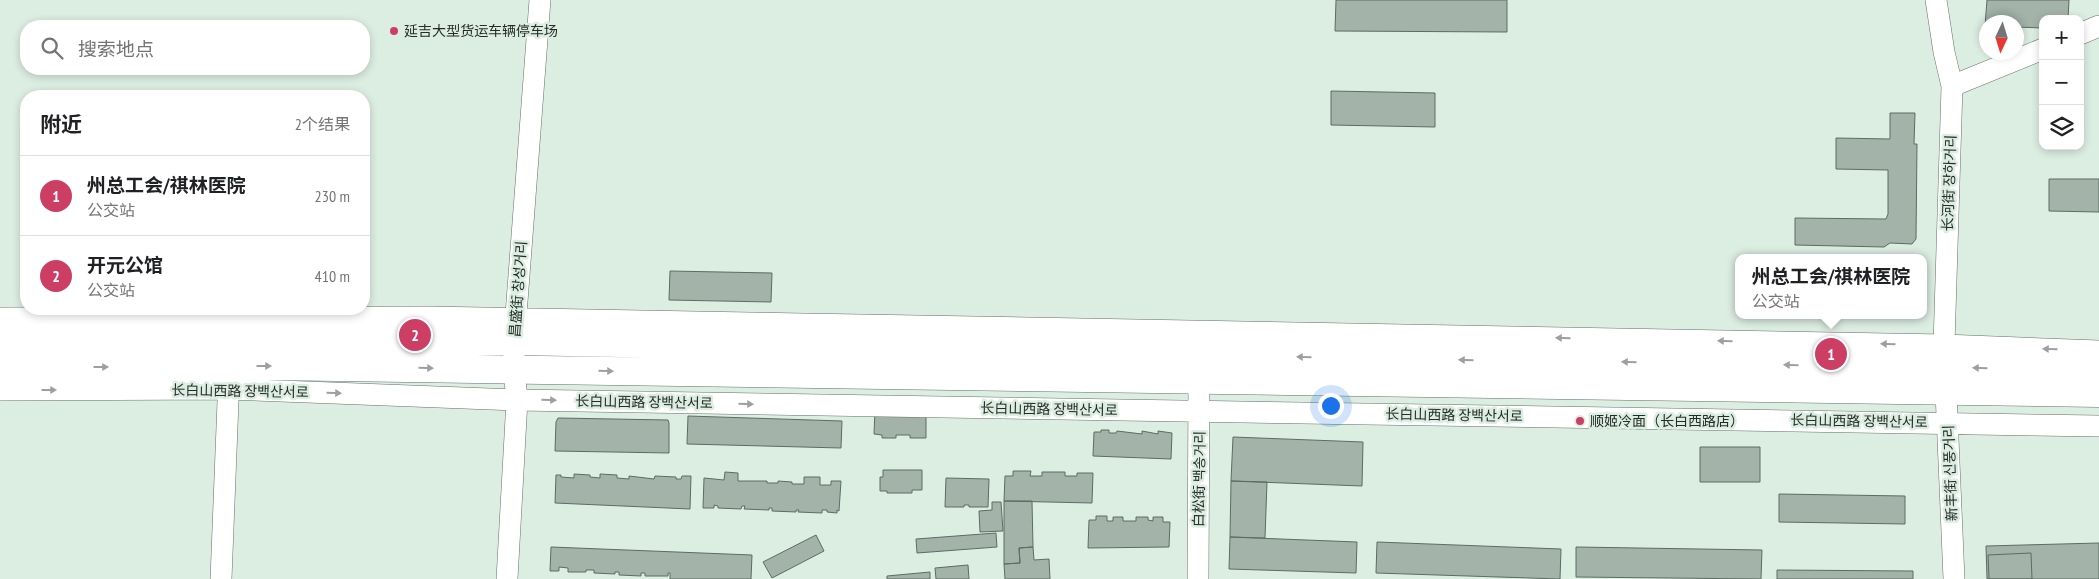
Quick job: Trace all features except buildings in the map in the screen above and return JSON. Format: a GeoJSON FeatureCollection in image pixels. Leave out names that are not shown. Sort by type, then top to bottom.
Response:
{"type":"FeatureCollection","features":[{"type":"Feature","properties":{"kind":"main road","name":"长白山西路 장백산서로"},"geometry":{"type":"LineString","coordinates":[[0,341],[515,330],[2099,371]]}},
{"type":"Feature","properties":{"kind":"main road","name":"长白山西路 장백산서로"},"geometry":{"type":"LineString","coordinates":[[0,367],[229,377],[514,370],[1199,379],[1946,368],[2099,393]]}},
{"type":"Feature","properties":{"kind":"street","name":"昌盛街 창성거리"},"geometry":{"type":"LineString","coordinates":[[507,579],[517,400],[514,370],[515,330],[540,0]]}},
{"type":"Feature","properties":{"kind":"street","name":"长河街 장하거리"},"geometry":{"type":"LineString","coordinates":[[1936,0],[1944,52],[1952,86],[1946,368]]}},
{"type":"Feature","properties":{"kind":"street"},"geometry":{"type":"LineString","coordinates":[[2084,32],[2099,26]]}},
{"type":"Feature","properties":{"kind":"street"},"geometry":{"type":"LineString","coordinates":[[1952,86],[2039,51]]}},
{"type":"Feature","properties":{"kind":"street","name":"长白山西路 장백산서로"},"geometry":{"type":"LineString","coordinates":[[0,318],[430,317],[515,330]]}},
{"type":"Feature","properties":{"kind":"street","name":"长白山西路 장백산서로"},"geometry":{"type":"LineString","coordinates":[[1946,368],[2099,351]]}},
{"type":"Feature","properties":{"kind":"street","name":"新丰街 신풍거리"},"geometry":{"type":"LineString","coordinates":[[1946,368],[1954,579]]}},
{"type":"Feature","properties":{"kind":"street","name":"长白山西路 장백산서로"},"geometry":{"type":"LineString","coordinates":[[0,390],[229,377],[517,400],[2099,426]]}},
{"type":"Feature","properties":{"kind":"street"},"geometry":{"type":"LineString","coordinates":[[221,579],[229,377]]}},
{"type":"Feature","properties":{"kind":"street","name":"白松街 백송거리"},"geometry":{"type":"LineString","coordinates":[[1198,579],[1199,379]]}},
{"type":"Feature","properties":{"kind":"place","name":"延吉大型货运车辆停车场"},"geometry":{"type":"Point","coordinates":[394,31]}},
{"type":"Feature","properties":{"kind":"place","name":"开元公馆"},"geometry":{"type":"Point","coordinates":[415,335]}},
{"type":"Feature","properties":{"kind":"place","name":"州总工会/祺林医院"},"geometry":{"type":"Point","coordinates":[1831,354]}},
{"type":"Feature","properties":{"kind":"place","name":"顺姬冷面（长白西路店）"},"geometry":{"type":"Point","coordinates":[1580,421]}}]}
